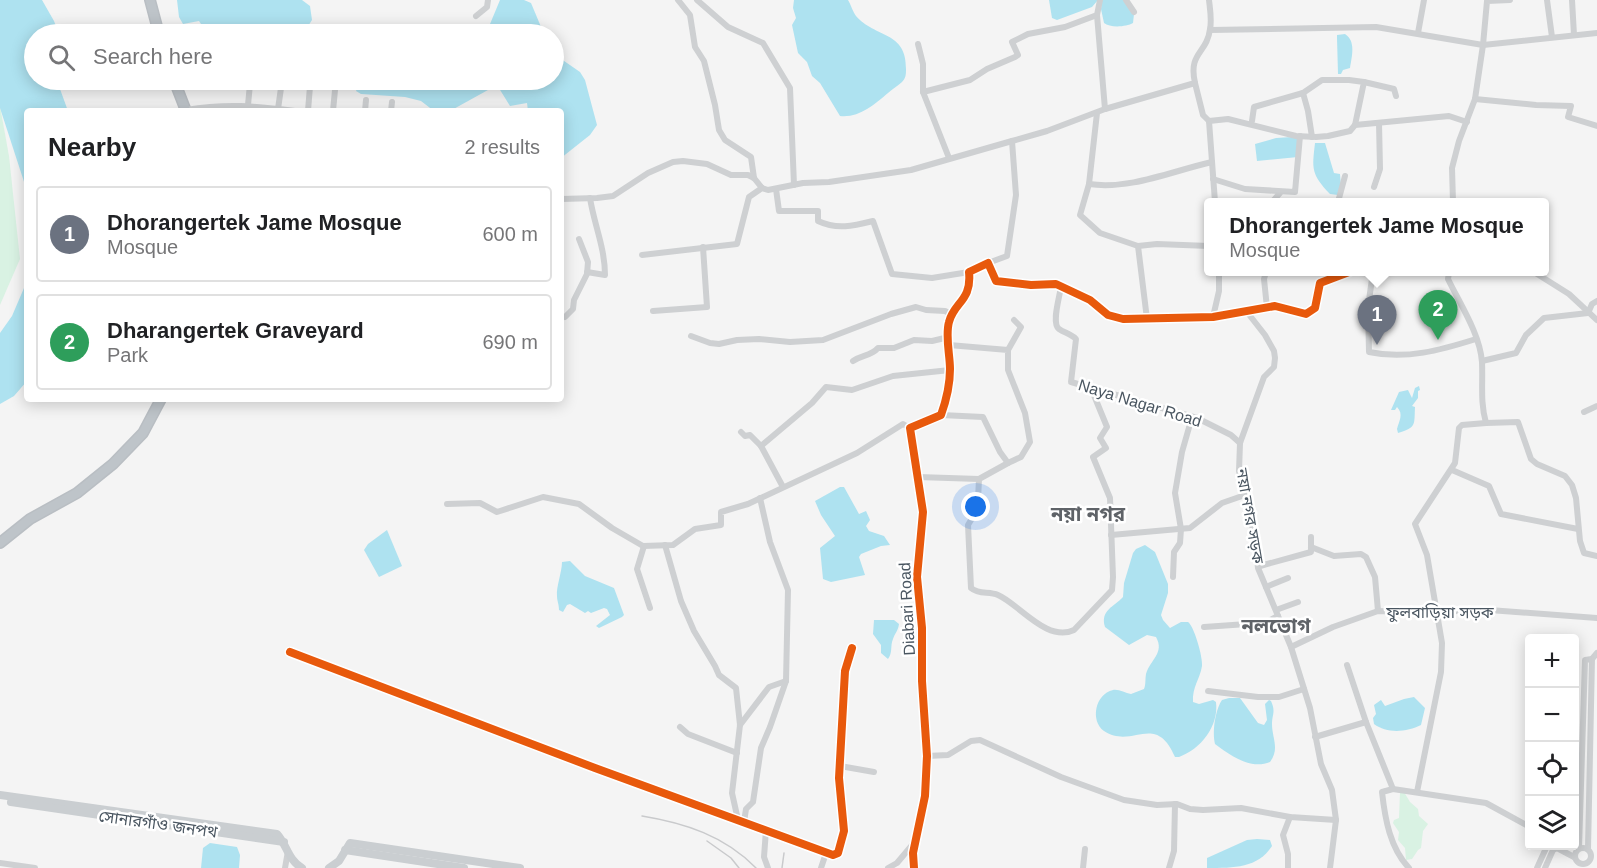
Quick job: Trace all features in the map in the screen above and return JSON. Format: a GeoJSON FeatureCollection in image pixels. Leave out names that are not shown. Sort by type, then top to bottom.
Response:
{"type":"FeatureCollection","features":[{"type":"Feature","properties":{"kind":"highway"},"geometry":{"type":"LineString","coordinates":[[150,0],[156,24]]}},
{"type":"Feature","properties":{"kind":"highway"},"geometry":{"type":"LineString","coordinates":[[178,90],[185,108]]}},
{"type":"Feature","properties":{"kind":"highway"},"geometry":{"type":"LineString","coordinates":[[0,543],[30,519],[77,493],[113,464],[143,433],[159,402]]}},
{"type":"Feature","properties":{"kind":"main road","name":"সোনারগাঁও জনপথ"},"geometry":{"type":"LineString","coordinates":[[0,795],[278,834],[286,847]]}},
{"type":"Feature","properties":{"kind":"main road","name":"সোনারগাঁও জনপথ"},"geometry":{"type":"LineString","coordinates":[[0,801],[286,847]]}},
{"type":"Feature","properties":{"kind":"main road"},"geometry":{"type":"LineString","coordinates":[[286,847],[293,862],[302,868]]}},
{"type":"Feature","properties":{"kind":"main road"},"geometry":{"type":"LineString","coordinates":[[329,868],[339,864],[347,847]]}},
{"type":"Feature","properties":{"kind":"main road"},"geometry":{"type":"LineString","coordinates":[[347,847],[464,868]]}},
{"type":"Feature","properties":{"kind":"main road"},"geometry":{"type":"LineString","coordinates":[[347,847],[520,868]]}},
{"type":"Feature","properties":{"kind":"street"},"geometry":{"type":"LineString","coordinates":[[476,16],[487,7],[488,0]]}},
{"type":"Feature","properties":{"kind":"street"},"geometry":{"type":"LineString","coordinates":[[678,0],[690,15],[695,47],[704,61],[719,130],[725,140],[751,157],[754,178]]}},
{"type":"Feature","properties":{"kind":"street"},"geometry":{"type":"LineString","coordinates":[[697,0],[728,27],[763,43],[790,88],[794,185]]}},
{"type":"Feature","properties":{"kind":"street"},"geometry":{"type":"LineString","coordinates":[[1100,0],[1097,15],[1105,109]]}},
{"type":"Feature","properties":{"kind":"street"},"geometry":{"type":"LineString","coordinates":[[1126,0],[1134,12]]}},
{"type":"Feature","properties":{"kind":"street"},"geometry":{"type":"LineString","coordinates":[[1209,0],[1210,30],[1205,46],[1195,57],[1192,70],[1203,115],[1209,121],[1215,198]]}},
{"type":"Feature","properties":{"kind":"street"},"geometry":{"type":"LineString","coordinates":[[1419,33],[1424,0]]}},
{"type":"Feature","properties":{"kind":"street"},"geometry":{"type":"LineString","coordinates":[[1453,198],[1452,168],[1459,141],[1475,99],[1487,0],[1510,0]]}},
{"type":"Feature","properties":{"kind":"street"},"geometry":{"type":"LineString","coordinates":[[1547,0],[1552,37]]}},
{"type":"Feature","properties":{"kind":"street"},"geometry":{"type":"LineString","coordinates":[[1572,0],[1574,35]]}},
{"type":"Feature","properties":{"kind":"street"},"geometry":{"type":"LineString","coordinates":[[923,92],[970,80],[987,69],[1015,57],[1018,55],[1012,42],[1028,34],[1065,27],[1097,15]]}},
{"type":"Feature","properties":{"kind":"street"},"geometry":{"type":"LineString","coordinates":[[1210,30],[1376,27],[1483,45],[1597,33]]}},
{"type":"Feature","properties":{"kind":"street"},"geometry":{"type":"LineString","coordinates":[[918,44],[923,64],[923,92],[949,158]]}},
{"type":"Feature","properties":{"kind":"street"},"geometry":{"type":"LineString","coordinates":[[1252,121],[1254,107],[1303,93],[1322,80],[1364,82],[1394,89],[1396,96]]}},
{"type":"Feature","properties":{"kind":"street"},"geometry":{"type":"LineString","coordinates":[[1209,121],[1228,119],[1265,130],[1312,137],[1350,131],[1355,126],[1364,82]]}},
{"type":"Feature","properties":{"kind":"street"},"geometry":{"type":"LineString","coordinates":[[642,255],[737,244],[749,197],[762,188],[776,189],[911,170],[1047,131],[1105,109],[1195,83]]}},
{"type":"Feature","properties":{"kind":"street"},"geometry":{"type":"LineString","coordinates":[[248,105],[249,90]]}},
{"type":"Feature","properties":{"kind":"street"},"geometry":{"type":"LineString","coordinates":[[278,108],[281,90]]}},
{"type":"Feature","properties":{"kind":"street"},"geometry":{"type":"LineString","coordinates":[[308,108],[310,90]]}},
{"type":"Feature","properties":{"kind":"street"},"geometry":{"type":"LineString","coordinates":[[333,108],[335,90]]}},
{"type":"Feature","properties":{"kind":"street"},"geometry":{"type":"LineString","coordinates":[[1303,93],[1312,137]]}},
{"type":"Feature","properties":{"kind":"street"},"geometry":{"type":"LineString","coordinates":[[1475,99],[1536,105],[1571,105],[1568,117],[1597,126]]}},
{"type":"Feature","properties":{"kind":"street"},"geometry":{"type":"LineString","coordinates":[[365,108],[366,100]]}},
{"type":"Feature","properties":{"kind":"street"},"geometry":{"type":"LineString","coordinates":[[391,108],[392,102]]}},
{"type":"Feature","properties":{"kind":"street"},"geometry":{"type":"LineString","coordinates":[[200,108],[248,105],[270,108]]}},
{"type":"Feature","properties":{"kind":"street"},"geometry":{"type":"LineString","coordinates":[[1097,112],[1089,184],[1080,215],[1100,233],[1138,246],[1157,244],[1204,246]]}},
{"type":"Feature","properties":{"kind":"street"},"geometry":{"type":"LineString","coordinates":[[1355,126],[1449,116],[1467,122]]}},
{"type":"Feature","properties":{"kind":"street"},"geometry":{"type":"LineString","coordinates":[[1374,188],[1380,169],[1379,123]]}},
{"type":"Feature","properties":{"kind":"street"},"geometry":{"type":"LineString","coordinates":[[1213,179],[1245,189],[1280,193],[1296,192],[1300,136]]}},
{"type":"Feature","properties":{"kind":"street"},"geometry":{"type":"LineString","coordinates":[[776,189],[779,211],[818,211],[818,221],[846,228],[873,221],[892,274],[932,278],[969,272],[1007,256],[1016,195],[1012,141]]}},
{"type":"Feature","properties":{"kind":"street"},"geometry":{"type":"LineString","coordinates":[[564,198],[613,196],[648,173],[673,162],[683,161],[707,164],[731,175],[748,175],[754,178],[762,188]]}},
{"type":"Feature","properties":{"kind":"street"},"geometry":{"type":"LineString","coordinates":[[1089,184],[1107,186],[1131,183],[1212,162]]}},
{"type":"Feature","properties":{"kind":"street"},"geometry":{"type":"LineString","coordinates":[[1339,198],[1345,176]]}},
{"type":"Feature","properties":{"kind":"street"},"geometry":{"type":"LineString","coordinates":[[1276,198],[1280,193]]}},
{"type":"Feature","properties":{"kind":"street"},"geometry":{"type":"LineString","coordinates":[[587,272],[605,274],[605,256],[594,223],[590,198]]}},
{"type":"Feature","properties":{"kind":"street"},"geometry":{"type":"LineString","coordinates":[[565,317],[573,309],[574,300],[587,272],[588,262],[579,239]]}},
{"type":"Feature","properties":{"kind":"street"},"geometry":{"type":"LineString","coordinates":[[1138,246],[1146,319]]}},
{"type":"Feature","properties":{"kind":"street"},"geometry":{"type":"LineString","coordinates":[[653,312],[707,307],[704,247]]}},
{"type":"Feature","properties":{"kind":"street"},"geometry":{"type":"LineString","coordinates":[[988,263],[996,281],[1031,285],[1056,284],[1090,300],[1108,315],[1123,319],[1213,317],[1275,306],[1306,314],[1315,308],[1320,283],[1338,276]]}},
{"type":"Feature","properties":{"kind":"street"},"geometry":{"type":"LineString","coordinates":[[941,415],[945,405],[950,370],[948,324],[968,291],[969,272]]}},
{"type":"Feature","properties":{"kind":"street"},"geometry":{"type":"LineString","coordinates":[[1213,317],[1220,291],[1219,276]]}},
{"type":"Feature","properties":{"kind":"street"},"geometry":{"type":"LineString","coordinates":[[1265,276],[1267,308]]}},
{"type":"Feature","properties":{"kind":"street"},"geometry":{"type":"LineString","coordinates":[[1324,281],[1326,276]]}},
{"type":"Feature","properties":{"kind":"street"},"geometry":{"type":"LineString","coordinates":[[1372,276],[1368,307],[1369,352],[1402,356],[1426,353],[1476,339]]}},
{"type":"Feature","properties":{"kind":"street"},"geometry":{"type":"LineString","coordinates":[[1448,276],[1476,339],[1482,361],[1481,392],[1486,423]]}},
{"type":"Feature","properties":{"kind":"street"},"geometry":{"type":"LineString","coordinates":[[1540,276],[1569,294],[1597,320]]}},
{"type":"Feature","properties":{"kind":"street","name":"Naya Nagar Road"},"geometry":{"type":"LineString","coordinates":[[1061,286],[1054,318],[1055,325],[1077,339],[1071,382],[1192,417],[1231,435],[1240,443]]}},
{"type":"Feature","properties":{"kind":"street"},"geometry":{"type":"LineString","coordinates":[[1588,312],[1592,304],[1597,301]]}},
{"type":"Feature","properties":{"kind":"street"},"geometry":{"type":"LineString","coordinates":[[691,336],[710,344],[759,339],[790,342],[824,340],[891,314],[916,307],[945,311],[953,315]]}},
{"type":"Feature","properties":{"kind":"street","name":"নয়া নগর সড়ক"},"geometry":{"type":"LineString","coordinates":[[1247,312],[1265,335],[1274,351],[1275,358],[1274,367],[1264,377],[1240,443],[1239,471],[1255,538],[1258,568],[1291,647],[1304,689],[1322,764],[1332,790],[1336,820],[1330,868]]}},
{"type":"Feature","properties":{"kind":"street"},"geometry":{"type":"LineString","coordinates":[[1482,361],[1516,353],[1526,335],[1544,318],[1588,312]]}},
{"type":"Feature","properties":{"kind":"street"},"geometry":{"type":"LineString","coordinates":[[918,477],[979,479],[1021,457],[1030,442],[1025,412],[1008,370],[1008,350],[1021,327],[1014,320]]}},
{"type":"Feature","properties":{"kind":"street"},"geometry":{"type":"LineString","coordinates":[[853,361],[873,354],[878,348],[894,348],[914,340],[932,341],[949,338]]}},
{"type":"Feature","properties":{"kind":"street"},"geometry":{"type":"LineString","coordinates":[[949,345],[1008,350]]}},
{"type":"Feature","properties":{"kind":"street"},"geometry":{"type":"LineString","coordinates":[[761,446],[812,404],[826,387],[852,390],[893,376],[950,370]]}},
{"type":"Feature","properties":{"kind":"street"},"geometry":{"type":"LineString","coordinates":[[979,479],[978,500],[974,515],[968,525],[971,588],[976,592],[998,595],[1042,626],[1070,632],[1112,590],[1110,498],[1093,457],[1106,448],[1100,438],[1107,428],[1091,388]]}},
{"type":"Feature","properties":{"kind":"street"},"geometry":{"type":"LineString","coordinates":[[1584,412],[1597,406]]}},
{"type":"Feature","properties":{"kind":"street"},"geometry":{"type":"LineString","coordinates":[[447,504],[480,502],[497,512],[543,497],[579,504],[612,528],[644,546],[673,545],[695,529],[721,525],[721,512],[748,504],[857,453],[903,424],[910,428],[941,415],[983,417],[1008,463]]}},
{"type":"Feature","properties":{"kind":"street"},"geometry":{"type":"LineString","coordinates":[[1173,577],[1174,552],[1180,543],[1181,529],[1175,494],[1182,452],[1192,417]]}},
{"type":"Feature","properties":{"kind":"street"},"geometry":{"type":"LineString","coordinates":[[1417,792],[1442,672],[1442,643],[1427,555],[1415,524],[1452,470],[1455,463],[1459,428],[1462,425],[1518,422],[1532,459],[1537,464],[1565,476],[1572,485],[1576,498],[1578,530],[1584,553],[1597,556]]}},
{"type":"Feature","properties":{"kind":"street","name":"Diabari Road"},"geometry":{"type":"LineString","coordinates":[[910,428],[923,512],[917,577],[922,628],[922,681],[927,756],[925,796],[915,841],[914,868]]}},
{"type":"Feature","properties":{"kind":"street"},"geometry":{"type":"LineString","coordinates":[[741,432],[745,436],[750,435],[761,446],[783,487]]}},
{"type":"Feature","properties":{"kind":"street"},"geometry":{"type":"LineString","coordinates":[[1452,470],[1489,486],[1501,514],[1578,530]]}},
{"type":"Feature","properties":{"kind":"street"},"geometry":{"type":"LineString","coordinates":[[1111,535],[1190,528],[1222,503],[1245,495]]}},
{"type":"Feature","properties":{"kind":"street"},"geometry":{"type":"LineString","coordinates":[[741,821],[746,809],[752,804],[761,748],[786,681],[788,590],[770,542],[760,498]]}},
{"type":"Feature","properties":{"kind":"street"},"geometry":{"type":"LineString","coordinates":[[1260,566],[1311,552],[1311,537]]}},
{"type":"Feature","properties":{"kind":"street"},"geometry":{"type":"LineString","coordinates":[[665,545],[681,601],[694,631],[719,675],[736,688],[740,724],[732,793],[741,821]]}},
{"type":"Feature","properties":{"kind":"street"},"geometry":{"type":"LineString","coordinates":[[644,546],[637,569],[650,608]]}},
{"type":"Feature","properties":{"kind":"street"},"geometry":{"type":"LineString","coordinates":[[1311,547],[1334,556],[1360,554],[1366,557],[1375,577],[1378,611]]}},
{"type":"Feature","properties":{"kind":"street"},"geometry":{"type":"LineString","coordinates":[[1266,587],[1288,578]]}},
{"type":"Feature","properties":{"kind":"street"},"geometry":{"type":"LineString","coordinates":[[1204,627],[1247,624],[1256,628],[1298,602]]}},
{"type":"Feature","properties":{"kind":"street","name":"ফুলবাড়িয়া সড়ক"},"geometry":{"type":"LineString","coordinates":[[1291,647],[1333,627],[1378,611],[1437,613],[1476,609],[1597,618]]}},
{"type":"Feature","properties":{"kind":"street"},"geometry":{"type":"LineString","coordinates":[[290,652],[595,768],[833,855],[838,853],[843,838],[840,766],[844,671],[852,648]]}},
{"type":"Feature","properties":{"kind":"street"},"geometry":{"type":"LineString","coordinates":[[1587,849],[1594,742],[1592,660],[1597,653]]}},
{"type":"Feature","properties":{"kind":"street"},"geometry":{"type":"LineString","coordinates":[[1579,818],[1585,660],[1592,660]]}},
{"type":"Feature","properties":{"kind":"street"},"geometry":{"type":"LineString","coordinates":[[1347,665],[1366,722],[1393,789]]}},
{"type":"Feature","properties":{"kind":"street"},"geometry":{"type":"LineString","coordinates":[[740,724],[769,687],[786,681]]}},
{"type":"Feature","properties":{"kind":"street"},"geometry":{"type":"LineString","coordinates":[[1208,691],[1279,697],[1304,689]]}},
{"type":"Feature","properties":{"kind":"street"},"geometry":{"type":"LineString","coordinates":[[1316,737],[1366,722]]}},
{"type":"Feature","properties":{"kind":"street"},"geometry":{"type":"LineString","coordinates":[[680,727],[688,734],[737,753]]}},
{"type":"Feature","properties":{"kind":"street"},"geometry":{"type":"LineString","coordinates":[[927,756],[948,755],[971,741],[980,740],[1061,777],[1124,800],[1157,805],[1175,804],[1203,810],[1241,808],[1290,817],[1336,820]]}},
{"type":"Feature","properties":{"kind":"street"},"geometry":{"type":"LineString","coordinates":[[840,766],[874,772]]}},
{"type":"Feature","properties":{"kind":"street"},"geometry":{"type":"LineString","coordinates":[[1409,868],[1399,858],[1385,818],[1382,792],[1393,789],[1486,803],[1525,824]]}},
{"type":"Feature","properties":{"kind":"street"},"geometry":{"type":"LineString","coordinates":[[1169,868],[1174,851],[1175,804]]}},
{"type":"Feature","properties":{"kind":"street"},"geometry":{"type":"LineString","coordinates":[[1288,868],[1288,854],[1283,835],[1290,817]]}},
{"type":"Feature","properties":{"kind":"street"},"geometry":{"type":"LineString","coordinates":[[1588,828],[1597,828]]}},
{"type":"Feature","properties":{"kind":"street"},"geometry":{"type":"LineString","coordinates":[[766,830],[764,857],[768,868]]}},
{"type":"Feature","properties":{"kind":"street"},"geometry":{"type":"LineString","coordinates":[[888,868],[910,849],[915,841]]}},
{"type":"Feature","properties":{"kind":"street"},"geometry":{"type":"LineString","coordinates":[[1545,868],[1553,850],[1557,848],[1574,857],[1581,866],[1591,856],[1587,849],[1579,845]]}},
{"type":"Feature","properties":{"kind":"street"},"geometry":{"type":"LineString","coordinates":[[285,868],[286,847]]}},
{"type":"Feature","properties":{"kind":"street"},"geometry":{"type":"LineString","coordinates":[[1083,868],[1085,849]]}},
{"type":"Feature","properties":{"kind":"street"},"geometry":{"type":"LineString","coordinates":[[1537,868],[1545,850]]}},
{"type":"Feature","properties":{"kind":"street"},"geometry":{"type":"LineString","coordinates":[[1574,857],[1575,850]]}},
{"type":"Feature","properties":{"kind":"street"},"geometry":{"type":"LineString","coordinates":[[820,868],[826,853]]}},
{"type":"Feature","properties":{"kind":"street"},"geometry":{"type":"LineString","coordinates":[[0,863],[35,868]]}},
{"type":"Feature","properties":{"kind":"green space"},"geometry":{"type":"Polygon","coordinates":[[[0,106],[9,156],[20,259],[0,305],[0,106]]]}},
{"type":"Feature","properties":{"kind":"green space"},"geometry":{"type":"Polygon","coordinates":[[[1400,792],[1404,792],[1418,809],[1419,816],[1428,824],[1423,831],[1421,848],[1412,859],[1406,860],[1405,848],[1398,840],[1399,832],[1393,823],[1399,818],[1400,792]]]}},
{"type":"Feature","properties":{"kind":"water"},"geometry":{"type":"Polygon","coordinates":[[[0,0],[42,0],[55,24],[24,24],[24,90],[60,90],[67,108],[24,108],[24,182],[0,108],[0,0]]]}},
{"type":"Feature","properties":{"kind":"water"},"geometry":{"type":"Polygon","coordinates":[[[177,0],[302,0],[310,6],[312,20],[309,24],[201,24],[199,21],[183,24],[179,17],[177,0]]]}},
{"type":"Feature","properties":{"kind":"water"},"geometry":{"type":"Polygon","coordinates":[[[500,0],[524,0],[531,3],[540,24],[490,24],[500,0]]]}},
{"type":"Feature","properties":{"kind":"water"},"geometry":{"type":"Polygon","coordinates":[[[794,0],[848,0],[856,16],[864,23],[896,41],[905,57],[906,76],[866,110],[854,115],[840,116],[820,83],[812,76],[807,62],[798,53],[792,25],[796,18],[793,8],[794,0]]]}},
{"type":"Feature","properties":{"kind":"water"},"geometry":{"type":"Polygon","coordinates":[[[1049,0],[1098,0],[1092,7],[1057,20],[1052,18],[1049,0]]]}},
{"type":"Feature","properties":{"kind":"water"},"geometry":{"type":"Polygon","coordinates":[[[1102,0],[1123,0],[1134,14],[1133,23],[1110,26],[1104,23],[1102,0]]]}},
{"type":"Feature","properties":{"kind":"water"},"geometry":{"type":"Polygon","coordinates":[[[1345,34],[1352,45],[1351,63],[1350,68],[1338,74],[1337,35],[1345,34]]]}},
{"type":"Feature","properties":{"kind":"water"},"geometry":{"type":"Polygon","coordinates":[[[564,61],[580,72],[585,80],[597,125],[590,135],[564,156],[564,108],[528,108],[527,103],[510,106],[500,90],[564,90],[564,61]]]}},
{"type":"Feature","properties":{"kind":"water"},"geometry":{"type":"Polygon","coordinates":[[[488,90],[455,108],[430,108],[421,101],[405,97],[361,94],[356,91],[488,90]]]}},
{"type":"Feature","properties":{"kind":"water"},"geometry":{"type":"Polygon","coordinates":[[[1276,138],[1298,139],[1298,157],[1257,161],[1255,144],[1276,138]]]}},
{"type":"Feature","properties":{"kind":"water"},"geometry":{"type":"Polygon","coordinates":[[[1315,143],[1325,143],[1334,173],[1340,174],[1341,186],[1338,195],[1330,194],[1316,176],[1313,165],[1315,143]]]}},
{"type":"Feature","properties":{"kind":"water"},"geometry":{"type":"Polygon","coordinates":[[[24,288],[24,384],[14,396],[0,404],[0,333],[12,316],[24,288]]]}},
{"type":"Feature","properties":{"kind":"water"},"geometry":{"type":"Polygon","coordinates":[[[1419,386],[1418,398],[1412,406],[1415,407],[1413,424],[1409,429],[1398,433],[1400,412],[1397,407],[1391,410],[1399,392],[1408,390],[1412,398],[1415,388],[1419,386]]]}},
{"type":"Feature","properties":{"kind":"water"},"geometry":{"type":"Polygon","coordinates":[[[844,487],[859,514],[866,511],[870,520],[866,526],[869,531],[884,536],[890,545],[861,554],[859,557],[865,575],[831,582],[823,579],[820,548],[835,536],[815,501],[844,487]]]}},
{"type":"Feature","properties":{"kind":"water"},"geometry":{"type":"Polygon","coordinates":[[[387,530],[402,566],[379,577],[364,550],[368,544],[387,530]]]}},
{"type":"Feature","properties":{"kind":"water"},"geometry":{"type":"Polygon","coordinates":[[[1145,545],[1155,552],[1168,584],[1168,593],[1161,615],[1163,620],[1170,628],[1181,622],[1188,622],[1198,642],[1202,666],[1193,702],[1199,704],[1213,700],[1216,702],[1215,720],[1207,736],[1194,748],[1179,757],[1175,757],[1160,736],[1143,734],[1125,737],[1104,731],[1096,715],[1096,708],[1107,692],[1115,690],[1131,694],[1144,689],[1146,674],[1158,652],[1156,637],[1147,635],[1129,645],[1105,627],[1104,621],[1109,609],[1123,597],[1124,583],[1133,553],[1145,545]]]}},
{"type":"Feature","properties":{"kind":"water"},"geometry":{"type":"Polygon","coordinates":[[[570,561],[585,576],[614,588],[624,615],[622,617],[599,628],[596,626],[610,615],[607,609],[585,613],[570,604],[563,612],[559,610],[557,592],[562,562],[570,561]]]}},
{"type":"Feature","properties":{"kind":"water"},"geometry":{"type":"Polygon","coordinates":[[[874,620],[894,620],[899,624],[888,659],[881,653],[881,645],[873,634],[874,620]]]}},
{"type":"Feature","properties":{"kind":"water"},"geometry":{"type":"Polygon","coordinates":[[[1414,697],[1425,708],[1421,725],[1397,731],[1374,724],[1373,718],[1376,714],[1374,705],[1381,700],[1385,706],[1414,697]]]}},
{"type":"Feature","properties":{"kind":"water"},"geometry":{"type":"Polygon","coordinates":[[[1240,698],[1258,723],[1264,725],[1267,720],[1265,704],[1271,701],[1274,710],[1272,724],[1275,753],[1270,762],[1248,763],[1215,744],[1216,715],[1222,700],[1240,698]]]}},
{"type":"Feature","properties":{"kind":"water"},"geometry":{"type":"Polygon","coordinates":[[[1247,840],[1270,840],[1272,846],[1260,859],[1236,867],[1207,868],[1207,858],[1247,840]]]}},
{"type":"Feature","properties":{"kind":"water"},"geometry":{"type":"Polygon","coordinates":[[[210,843],[237,847],[240,855],[239,868],[201,868],[203,848],[210,843]]]}},
{"type":"Feature","properties":{"kind":"railway"},"geometry":{"type":"LineString","coordinates":[[642,816],[689,827],[718,839],[756,868]]}},
{"type":"Feature","properties":{"kind":"railway"},"geometry":{"type":"LineString","coordinates":[[707,841],[731,858],[739,868]]}},
{"type":"Feature","properties":{"kind":"railway"},"geometry":{"type":"LineString","coordinates":[[782,868],[784,853]]}},
{"type":"Feature","properties":{"kind":"cycle path"},"geometry":{"type":"LineString","coordinates":[[914,868],[913,853],[925,796],[927,756],[922,681],[922,628],[917,577],[923,512],[910,428],[941,415],[950,375],[948,327],[951,315],[968,289],[969,272],[988,263],[996,281],[1031,285],[1056,284],[1090,300],[1108,315],[1123,319],[1213,317],[1275,306],[1306,314],[1315,308],[1320,283],[1338,276]]}},
{"type":"Feature","properties":{"kind":"cycle path"},"geometry":{"type":"LineString","coordinates":[[290,652],[595,768],[833,855],[838,853],[844,831],[839,778],[845,671],[852,648]]}},
{"type":"Feature","properties":{"kind":"place","name":"Dharangertek Graveyard"},"geometry":{"type":"Point","coordinates":[1438,340]}},
{"type":"Feature","properties":{"kind":"place","name":"Dhorangertek Jame Mosque"},"geometry":{"type":"Point","coordinates":[1377,345]}},
{"type":"Feature","properties":{"kind":"district","name":"নয়া নগর"},"geometry":{"type":"Point","coordinates":[1088,514]}},
{"type":"Feature","properties":{"kind":"district","name":"নলভোগ"},"geometry":{"type":"Point","coordinates":[1276,626]}}]}
